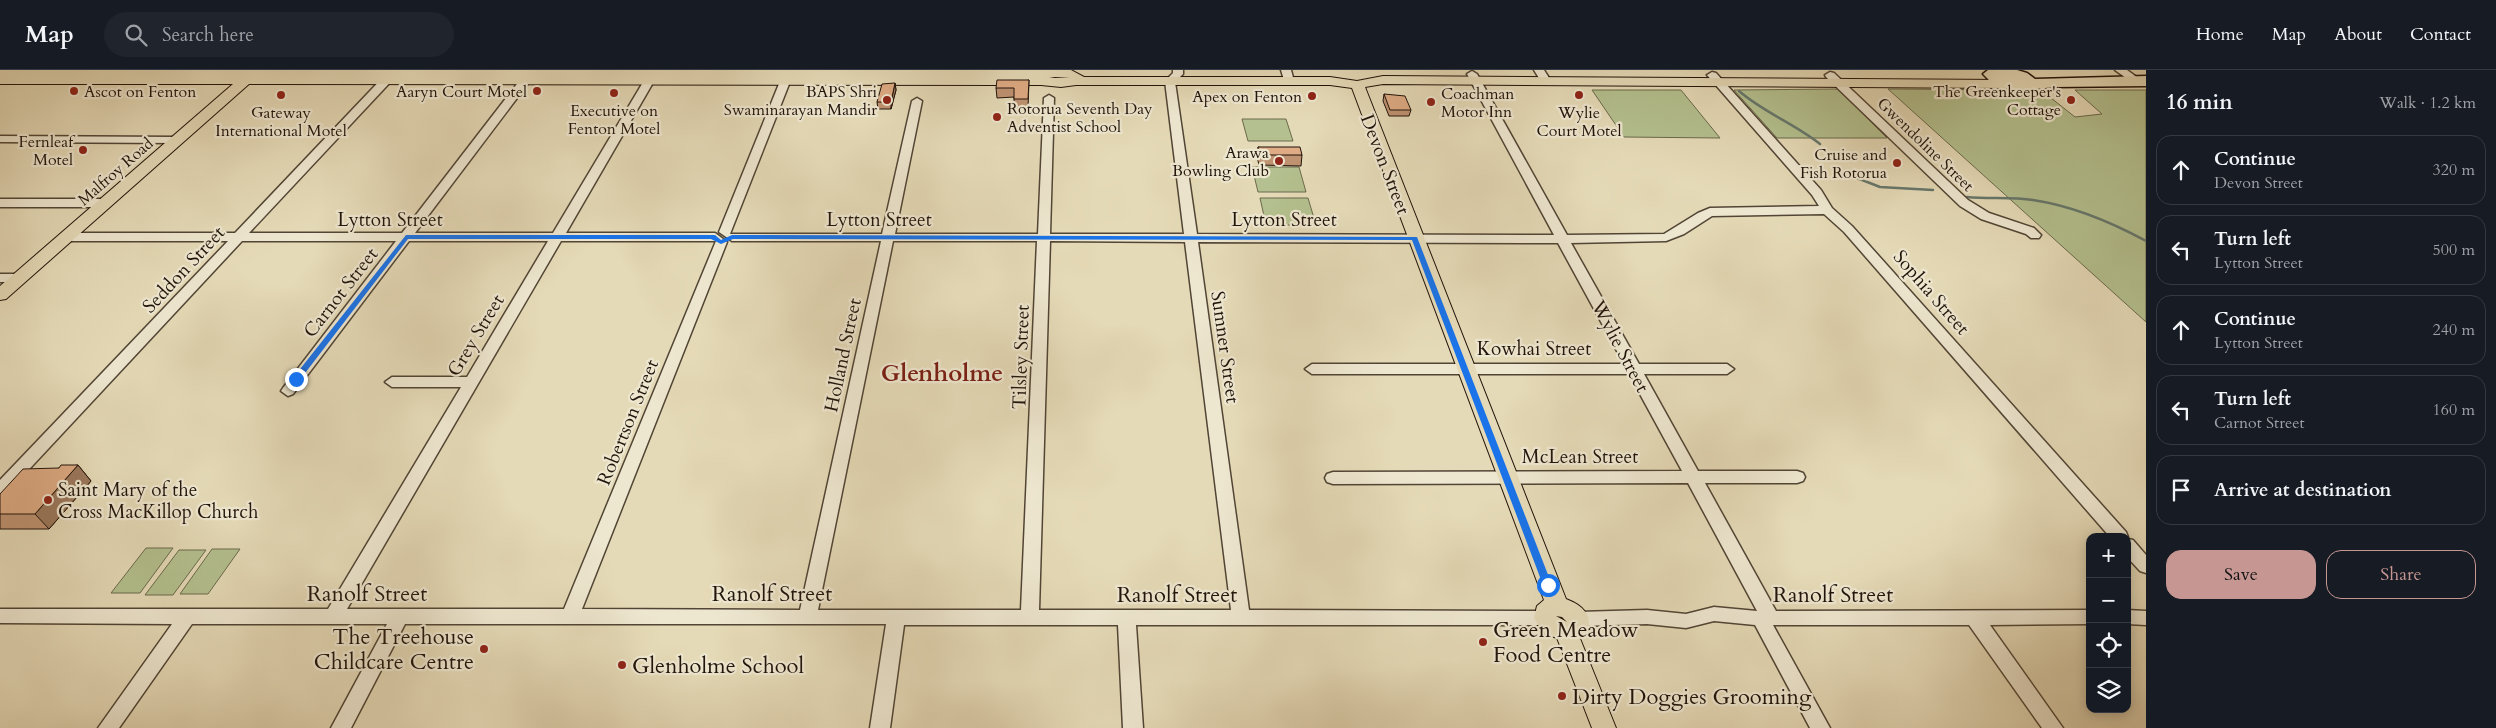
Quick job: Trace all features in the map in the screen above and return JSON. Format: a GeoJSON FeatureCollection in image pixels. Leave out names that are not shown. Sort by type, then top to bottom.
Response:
{"type":"FeatureCollection","features":[{"type":"Feature","properties":{"kind":"highway"},"geometry":{"type":"LineString","coordinates":[[2001,74],[2135,77]]}},
{"type":"Feature","properties":{"kind":"highway"},"geometry":{"type":"LineString","coordinates":[[2001,74],[2021,86],[2135,77]]}},
{"type":"Feature","properties":{"kind":"main road"},"geometry":{"type":"LineString","coordinates":[[0,73],[189,74],[249,77],[1287,75],[1383,80],[1542,75],[1833,78],[2001,74]]}},
{"type":"Feature","properties":{"kind":"main road"},"geometry":{"type":"LineString","coordinates":[[0,80],[189,74]]}},
{"type":"Feature","properties":{"kind":"main road","name":"Malfroy Road"},"geometry":{"type":"LineString","coordinates":[[0,295],[249,77]]}},
{"type":"Feature","properties":{"kind":"main road","name":"Devon Street"},"geometry":{"type":"LineString","coordinates":[[1353,79],[1506,476],[1551,612]]}},
{"type":"Feature","properties":{"kind":"main road"},"geometry":{"type":"LineString","coordinates":[[1551,612],[1551,626],[1572,626],[1604,728]]}},
{"type":"Feature","properties":{"kind":"street","name":"Sumner Street"},"geometry":{"type":"LineString","coordinates":[[1175,75],[1191,237],[1241,618]]}},
{"type":"Feature","properties":{"kind":"street","name":"Seddon Street"},"geometry":{"type":"LineString","coordinates":[[0,490],[390,77]]}},
{"type":"Feature","properties":{"kind":"street","name":"Carnot Street"},"geometry":{"type":"LineString","coordinates":[[288,391],[528,77]]}},
{"type":"Feature","properties":{"kind":"street","name":"Grey Street"},"geometry":{"type":"LineString","coordinates":[[333,617],[470,382],[652,77]]}},
{"type":"Feature","properties":{"kind":"street","name":"Robertson Street"},"geometry":{"type":"LineString","coordinates":[[570,617],[787,77]]}},
{"type":"Feature","properties":{"kind":"street","name":"Wylie Street"},"geometry":{"type":"LineString","coordinates":[[1474,78],[1693,476],[1820,728]]}},
{"type":"Feature","properties":{"kind":"street","name":"Sophia Street"},"geometry":{"type":"LineString","coordinates":[[1715,78],[1817,193],[1828,210],[1848,229],[2116,533]]}},
{"type":"Feature","properties":{"kind":"street","name":"Gwendoline Street"},"geometry":{"type":"LineString","coordinates":[[1833,78],[1964,203],[1985,216],[2030,231],[2035,235]]}},
{"type":"Feature","properties":{"kind":"street","name":"Tilsley Street"},"geometry":{"type":"LineString","coordinates":[[1030,618],[1049,98]]}},
{"type":"Feature","properties":{"kind":"street","name":"Holland Street"},"geometry":{"type":"LineString","coordinates":[[807,617],[917,101]]}},
{"type":"Feature","properties":{"kind":"street"},"geometry":{"type":"LineString","coordinates":[[0,140],[177,140]]}},
{"type":"Feature","properties":{"kind":"street"},"geometry":{"type":"LineString","coordinates":[[0,203],[104,203]]}},
{"type":"Feature","properties":{"kind":"street","name":"Lytton Street"},"geometry":{"type":"LineString","coordinates":[[66,237],[1665,238],[1683,231],[1698,217],[1718,211],[1828,210]]}},
{"type":"Feature","properties":{"kind":"street"},"geometry":{"type":"LineString","coordinates":[[0,278],[20,278]]}},
{"type":"Feature","properties":{"kind":"street","name":"Kowhai Street"},"geometry":{"type":"LineString","coordinates":[[1312,369],[1727,369]]}},
{"type":"Feature","properties":{"kind":"street"},"geometry":{"type":"LineString","coordinates":[[392,382],[470,382]]}},
{"type":"Feature","properties":{"kind":"street","name":"McLean Street"},"geometry":{"type":"LineString","coordinates":[[1333,478],[1506,476],[1797,477]]}},
{"type":"Feature","properties":{"kind":"street"},"geometry":{"type":"LineString","coordinates":[[2131,549],[2146,566]]}},
{"type":"Feature","properties":{"kind":"street","name":"Ranolf Street"},"geometry":{"type":"LineString","coordinates":[[0,616],[1241,618],[1551,612]]}},
{"type":"Feature","properties":{"kind":"street","name":"Ranolf Street"},"geometry":{"type":"LineString","coordinates":[[1572,626],[1647,617],[1686,621],[1714,614],[1765,618],[2086,617]]}},
{"type":"Feature","properties":{"kind":"street"},"geometry":{"type":"LineString","coordinates":[[341,728],[400,616]]}},
{"type":"Feature","properties":{"kind":"street"},"geometry":{"type":"LineString","coordinates":[[108,728],[187,617]]}},
{"type":"Feature","properties":{"kind":"street"},"geometry":{"type":"LineString","coordinates":[[880,728],[896,617]]}},
{"type":"Feature","properties":{"kind":"street"},"geometry":{"type":"LineString","coordinates":[[1974,617],[2052,728]]}},
{"type":"Feature","properties":{"kind":"street"},"geometry":{"type":"LineString","coordinates":[[1128,618],[1133,728]]}},
{"type":"Feature","properties":{"kind":"street"},"geometry":{"type":"LineString","coordinates":[[2131,618],[2146,618]]}},
{"type":"Feature","properties":{"kind":"green space"},"geometry":{"type":"Polygon","coordinates":[[[1838,89],[1887,138],[1777,138],[1734,90],[1838,89]]]}},
{"type":"Feature","properties":{"kind":"green space"},"geometry":{"type":"Polygon","coordinates":[[[1888,89],[2041,90],[2075,117],[2102,114],[2075,90],[2146,90],[2146,322],[1888,89]]]}},
{"type":"Feature","properties":{"kind":"green space"},"geometry":{"type":"Polygon","coordinates":[[[1592,90],[1681,90],[1720,138],[1624,137],[1592,90]]]}},
{"type":"Feature","properties":{"kind":"green space"},"geometry":{"type":"Polygon","coordinates":[[[1242,119],[1286,119],[1293,141],[1248,141],[1242,119]]]}},
{"type":"Feature","properties":{"kind":"green space"},"geometry":{"type":"Polygon","coordinates":[[[1252,167],[1299,167],[1306,192],[1258,192],[1252,167]]]}},
{"type":"Feature","properties":{"kind":"green space"},"geometry":{"type":"Polygon","coordinates":[[[1260,198],[1308,198],[1316,225],[1266,225],[1260,198]]]}},
{"type":"Feature","properties":{"kind":"green space"},"geometry":{"type":"Polygon","coordinates":[[[146,548],[173,548],[140,593],[111,593],[146,548]]]}},
{"type":"Feature","properties":{"kind":"green space"},"geometry":{"type":"Polygon","coordinates":[[[212,549],[240,549],[208,594],[180,594],[212,549]]]}},
{"type":"Feature","properties":{"kind":"green space"},"geometry":{"type":"Polygon","coordinates":[[[179,550],[206,550],[173,595],[145,595],[179,550]]]}},
{"type":"Feature","properties":{"kind":"building"},"geometry":{"type":"Polygon","coordinates":[[[997,80],[1029,80],[1028,99],[1014,99],[1014,88],[996,88],[997,80]]]}},
{"type":"Feature","properties":{"kind":"building"},"geometry":{"type":"Polygon","coordinates":[[[895,83],[891,102],[877,102],[882,84],[895,83]]]}},
{"type":"Feature","properties":{"kind":"building"},"geometry":{"type":"Polygon","coordinates":[[[1384,94],[1405,96],[1411,110],[1390,110],[1384,94]]]}},
{"type":"Feature","properties":{"kind":"building"},"geometry":{"type":"Polygon","coordinates":[[[1258,147],[1300,147],[1302,155],[1260,155],[1258,147]]]}},
{"type":"Feature","properties":{"kind":"building"},"geometry":{"type":"Polygon","coordinates":[[[61,465],[78,465],[35,514],[0,514],[0,494],[23,469],[59,468],[61,465]]]}},
{"type":"Feature","properties":{"kind":"waterway"},"geometry":{"type":"LineString","coordinates":[[1739,91],[1820,144]]}},
{"type":"Feature","properties":{"kind":"waterway"},"geometry":{"type":"LineString","coordinates":[[1852,176],[1880,187],[1933,190]]}},
{"type":"Feature","properties":{"kind":"waterway"},"geometry":{"type":"LineString","coordinates":[[1967,197],[2025,199],[2063,206],[2105,221],[2146,241]]}},
{"type":"Feature","properties":{"kind":"place","name":"Ascot on Fenton"},"geometry":{"type":"Point","coordinates":[74,91]}},
{"type":"Feature","properties":{"kind":"place","name":"Aaryn Court Motel"},"geometry":{"type":"Point","coordinates":[537,91]}},
{"type":"Feature","properties":{"kind":"place","name":"Executive on Fenton Motel"},"geometry":{"type":"Point","coordinates":[614,93]}},
{"type":"Feature","properties":{"kind":"place","name":"Gateway International Motel"},"geometry":{"type":"Point","coordinates":[281,95]}},
{"type":"Feature","properties":{"kind":"place","name":"Wylie Court Motel"},"geometry":{"type":"Point","coordinates":[1579,95]}},
{"type":"Feature","properties":{"kind":"place","name":"Apex on Fenton"},"geometry":{"type":"Point","coordinates":[1312,96]}},
{"type":"Feature","properties":{"kind":"place","name":"BAPS Shri Swaminarayan Mandir"},"geometry":{"type":"Point","coordinates":[887,100]}},
{"type":"Feature","properties":{"kind":"place","name":"The Greenkeeper's Cottage"},"geometry":{"type":"Point","coordinates":[2071,100]}},
{"type":"Feature","properties":{"kind":"place","name":"Coachman Motor Inn"},"geometry":{"type":"Point","coordinates":[1431,102]}},
{"type":"Feature","properties":{"kind":"place","name":"Rotorua Seventh Day Adventist School"},"geometry":{"type":"Point","coordinates":[997,117]}},
{"type":"Feature","properties":{"kind":"place","name":"Fernleaf Motel"},"geometry":{"type":"Point","coordinates":[83,150]}},
{"type":"Feature","properties":{"kind":"place","name":"Arawa Bowling Club"},"geometry":{"type":"Point","coordinates":[1279,161]}},
{"type":"Feature","properties":{"kind":"place","name":"Cruise and Fish Rotorua"},"geometry":{"type":"Point","coordinates":[1897,163]}},
{"type":"Feature","properties":{"kind":"place","name":"Saint Mary of the Cross MacKillop Church"},"geometry":{"type":"Point","coordinates":[48,500]}},
{"type":"Feature","properties":{"kind":"place","name":"Green Meadow Food Centre"},"geometry":{"type":"Point","coordinates":[1483,642]}},
{"type":"Feature","properties":{"kind":"place","name":"The Treehouse Childcare Centre"},"geometry":{"type":"Point","coordinates":[484,649]}},
{"type":"Feature","properties":{"kind":"place","name":"Glenholme School"},"geometry":{"type":"Point","coordinates":[622,665]}},
{"type":"Feature","properties":{"kind":"place","name":"Dirty Doggies Grooming"},"geometry":{"type":"Point","coordinates":[1562,696]}},
{"type":"Feature","properties":{"kind":"district","name":"Glenholme"},"geometry":{"type":"Point","coordinates":[942,373]}},
{"type":"Feature","properties":{"kind":"route"},"geometry":{"type":"LineString","coordinates":[[296,379],[406,237],[715,237],[714,239],[718,242],[724,242],[732,237],[1415,238],[1548,585]]}}]}
